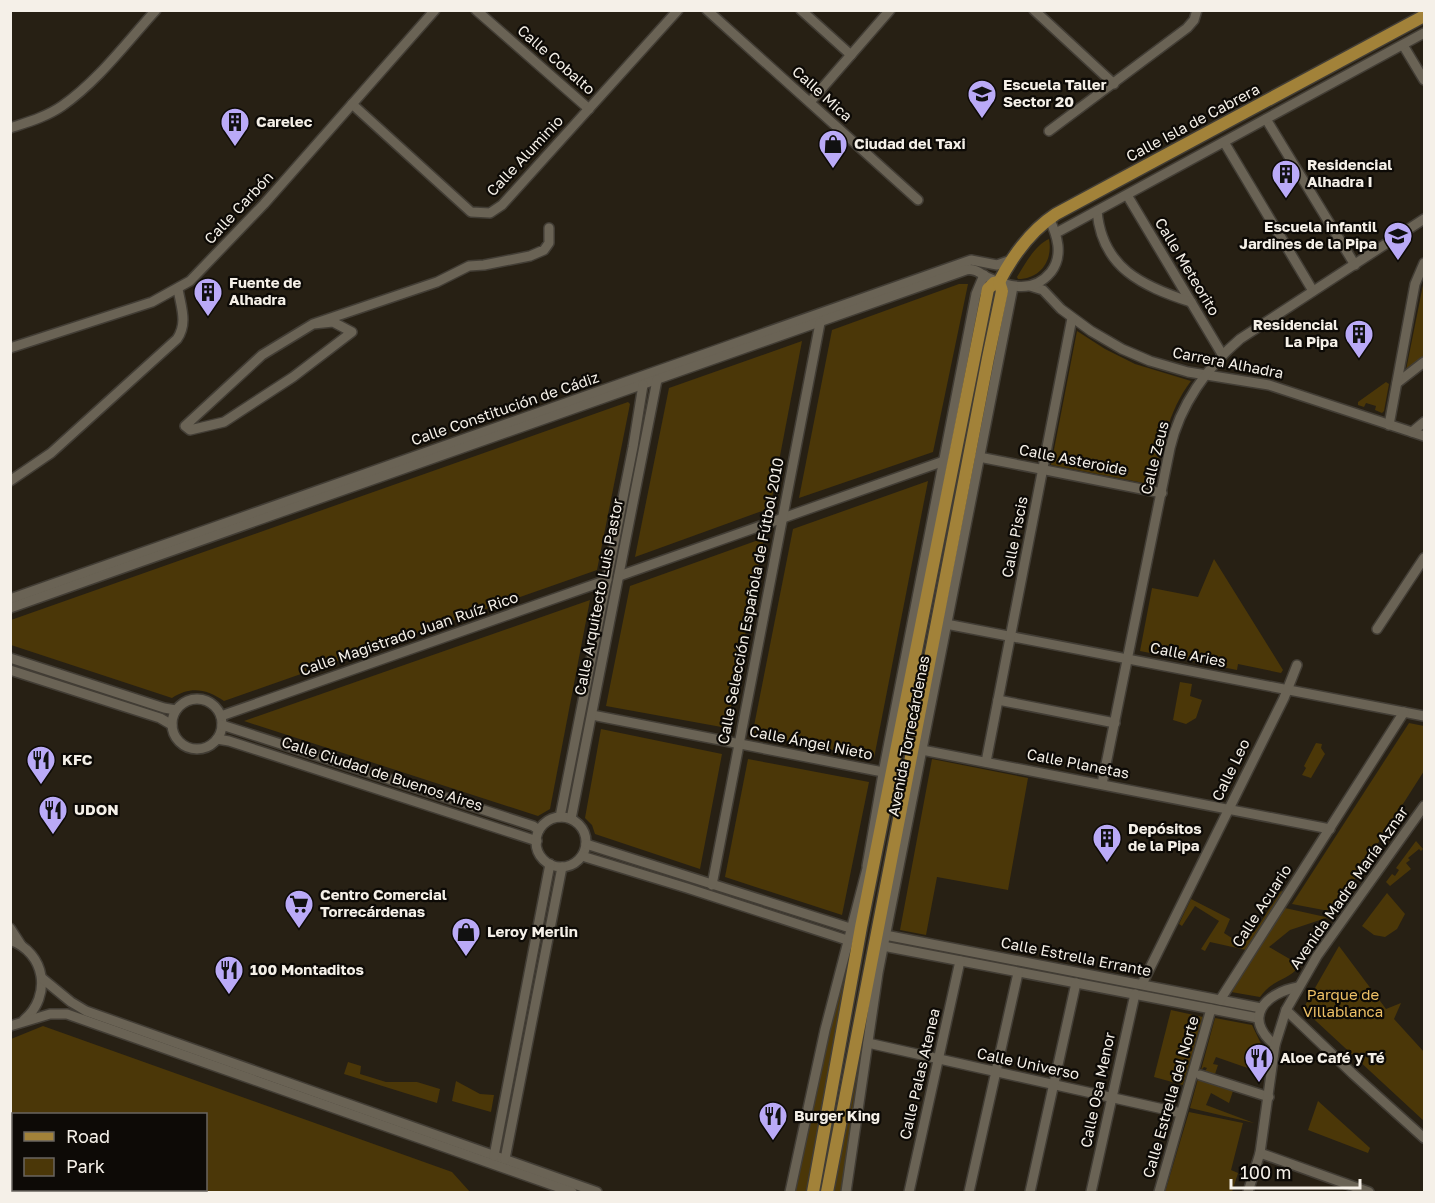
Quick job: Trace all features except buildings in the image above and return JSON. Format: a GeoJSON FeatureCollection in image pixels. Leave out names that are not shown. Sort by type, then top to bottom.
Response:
{"type":"FeatureCollection","features":[{"type":"Feature","properties":{"kind":"main road","name":"Calle Isla de Cabrera"},"geometry":{"type":"LineString","coordinates":[[998,284],[1011,260],[1049,218],[1425,16]]}},
{"type":"Feature","properties":{"kind":"main road","name":"Avenida Torrecárdenas"},"geometry":{"type":"LineString","coordinates":[[813,1192],[861,927],[987,293],[998,284]]}},
{"type":"Feature","properties":{"kind":"main road","name":"Avenida Torrecárdenas"},"geometry":{"type":"LineString","coordinates":[[827,1192],[981,393],[998,284]]}},
{"type":"Feature","properties":{"kind":"street"},"geometry":{"type":"LineString","coordinates":[[10,128],[39,119],[60,108],[75,96],[156,10]]}},
{"type":"Feature","properties":{"kind":"street","name":"Calle Carbón"},"geometry":{"type":"LineString","coordinates":[[10,348],[152,302],[190,281],[210,262],[435,10]]}},
{"type":"Feature","properties":{"kind":"street","name":"Calle Cobalto"},"geometry":{"type":"LineString","coordinates":[[476,10],[589,109]]}},
{"type":"Feature","properties":{"kind":"street","name":"Calle Aluminio"},"geometry":{"type":"LineString","coordinates":[[351,104],[471,212],[490,213],[501,205],[678,10]]}},
{"type":"Feature","properties":{"kind":"street","name":"Calle Mica"},"geometry":{"type":"LineString","coordinates":[[706,10],[918,200]]}},
{"type":"Feature","properties":{"kind":"street"},"geometry":{"type":"LineString","coordinates":[[801,10],[851,55]]}},
{"type":"Feature","properties":{"kind":"street"},"geometry":{"type":"LineString","coordinates":[[810,102],[890,10]]}},
{"type":"Feature","properties":{"kind":"street"},"geometry":{"type":"LineString","coordinates":[[1034,10],[1114,84]]}},
{"type":"Feature","properties":{"kind":"street"},"geometry":{"type":"LineString","coordinates":[[1049,131],[1191,24],[1197,10]]}},
{"type":"Feature","properties":{"kind":"street","name":"Calle Isla de Cabrera"},"geometry":{"type":"LineString","coordinates":[[1056,233],[1425,33]]}},
{"type":"Feature","properties":{"kind":"street"},"geometry":{"type":"LineString","coordinates":[[1403,45],[1425,80]]}},
{"type":"Feature","properties":{"kind":"street"},"geometry":{"type":"LineString","coordinates":[[1266,119],[1355,265]]}},
{"type":"Feature","properties":{"kind":"street"},"geometry":{"type":"LineString","coordinates":[[1224,142],[1313,291]]}},
{"type":"Feature","properties":{"kind":"street","name":"Calle Meteorito"},"geometry":{"type":"LineString","coordinates":[[1127,195],[1222,354]]}},
{"type":"Feature","properties":{"kind":"street"},"geometry":{"type":"LineString","coordinates":[[1097,211],[1099,229],[1107,249],[1124,270],[1159,292],[1191,302]]}},
{"type":"Feature","properties":{"kind":"street"},"geometry":{"type":"LineString","coordinates":[[1042,290],[1046,277],[1058,258],[1056,233],[1049,218]]}},
{"type":"Feature","properties":{"kind":"street","name":"Calle Zeus"},"geometry":{"type":"LineString","coordinates":[[1102,784],[1174,433],[1184,410],[1205,375],[1222,354],[1240,339],[1424,221]]}},
{"type":"Feature","properties":{"kind":"street"},"geometry":{"type":"LineString","coordinates":[[313,324],[333,322],[352,332],[293,377],[224,422],[190,430],[185,426],[262,355],[313,324],[437,282],[469,266],[530,256],[543,250],[549,243],[549,228]]}},
{"type":"Feature","properties":{"kind":"street","name":"Calle Constitución de Cádiz"},"geometry":{"type":"LineString","coordinates":[[10,599],[971,260],[997,265],[1011,260]]}},
{"type":"Feature","properties":{"kind":"street"},"geometry":{"type":"LineString","coordinates":[[1389,425],[1415,284],[1425,263]]}},
{"type":"Feature","properties":{"kind":"street","name":"Calle Constitución de Cádiz"},"geometry":{"type":"LineString","coordinates":[[10,608],[966,270],[973,270],[998,284],[1030,286]]}},
{"type":"Feature","properties":{"kind":"street"},"geometry":{"type":"LineString","coordinates":[[1030,286],[1046,277]]}},
{"type":"Feature","properties":{"kind":"street","name":"Avenida Torrecárdenas"},"geometry":{"type":"LineString","coordinates":[[846,1192],[885,935],[1008,310],[998,284],[976,294],[883,772],[867,866]]}},
{"type":"Feature","properties":{"kind":"street","name":"Carrera Alhadra"},"geometry":{"type":"LineString","coordinates":[[1030,286],[1042,290],[1072,318],[1110,343],[1132,354],[1162,365],[1205,375],[1269,385],[1425,436]]}},
{"type":"Feature","properties":{"kind":"street"},"geometry":{"type":"LineString","coordinates":[[10,481],[51,453],[177,339],[183,331],[184,323],[178,289]]}},
{"type":"Feature","properties":{"kind":"street","name":"Calle Piscis"},"geometry":{"type":"LineString","coordinates":[[986,762],[1072,318]]}},
{"type":"Feature","properties":{"kind":"street","name":"Calle Selección Española de Fútbol 2010"},"geometry":{"type":"LineString","coordinates":[[712,885],[820,323]]}},
{"type":"Feature","properties":{"kind":"street"},"geometry":{"type":"LineString","coordinates":[[1397,383],[1425,362]]}},
{"type":"Feature","properties":{"kind":"street","name":"Calle Arquitecto Luis Pastor"},"geometry":{"type":"LineString","coordinates":[[571,819],[657,381]]}},
{"type":"Feature","properties":{"kind":"street","name":"Calle Arquitecto Luis Pastor"},"geometry":{"type":"LineString","coordinates":[[560,817],[608,580],[644,385]]}},
{"type":"Feature","properties":{"kind":"street"},"geometry":{"type":"LineString","coordinates":[[1412,432],[1425,422]]}},
{"type":"Feature","properties":{"kind":"street","name":"Calle Asteroide"},"geometry":{"type":"LineString","coordinates":[[979,458],[1162,493]]}},
{"type":"Feature","properties":{"kind":"street"},"geometry":{"type":"LineString","coordinates":[[619,576],[944,461]]}},
{"type":"Feature","properties":{"kind":"street"},"geometry":{"type":"LineString","coordinates":[[1377,629],[1425,558]]}},
{"type":"Feature","properties":{"kind":"street","name":"Calle Magistrado Juan Ruíz Rico"},"geometry":{"type":"LineString","coordinates":[[221,720],[608,580]]}},
{"type":"Feature","properties":{"kind":"street","name":"Calle Aries"},"geometry":{"type":"LineString","coordinates":[[946,624],[1425,716]]}},
{"type":"Feature","properties":{"kind":"street"},"geometry":{"type":"LineString","coordinates":[[10,658],[176,710],[172,725],[177,739],[190,748],[205,748],[217,739],[221,720]]}},
{"type":"Feature","properties":{"kind":"street","name":"Calle Leo"},"geometry":{"type":"LineString","coordinates":[[1142,984],[1288,690],[1298,665]]}},
{"type":"Feature","properties":{"kind":"street"},"geometry":{"type":"LineString","coordinates":[[10,670],[160,718],[172,725]]}},
{"type":"Feature","properties":{"kind":"street","name":"Calle Ciudad de Buenos Aires"},"geometry":{"type":"LineString","coordinates":[[176,710],[183,703],[200,699],[216,708],[221,720],[533,826],[539,830]]}},
{"type":"Feature","properties":{"kind":"street"},"geometry":{"type":"LineString","coordinates":[[998,700],[1115,723]]}},
{"type":"Feature","properties":{"kind":"street","name":"Calle Acuario"},"geometry":{"type":"LineString","coordinates":[[1220,1000],[1404,712]]}},
{"type":"Feature","properties":{"kind":"street","name":"Calle Ángel Nieto"},"geometry":{"type":"LineString","coordinates":[[592,716],[883,772]]}},
{"type":"Feature","properties":{"kind":"street","name":"Calle Ciudad de Buenos Aires"},"geometry":{"type":"LineString","coordinates":[[217,739],[230,741],[537,841]]}},
{"type":"Feature","properties":{"kind":"street","name":"Calle Planetas"},"geometry":{"type":"LineString","coordinates":[[922,750],[1228,810]]}},
{"type":"Feature","properties":{"kind":"street","name":"Avenida Torrecárdenas"},"geometry":{"type":"LineString","coordinates":[[790,1192],[847,940],[890,783]]}},
{"type":"Feature","properties":{"kind":"street","name":"Avenida Madre María Aznar"},"geometry":{"type":"LineString","coordinates":[[1248,1192],[1260,1153],[1275,1045],[1286,1010],[1298,987],[1425,806]]}},
{"type":"Feature","properties":{"kind":"street"},"geometry":{"type":"LineString","coordinates":[[1228,810],[1330,829]]}},
{"type":"Feature","properties":{"kind":"street"},"geometry":{"type":"LineString","coordinates":[[560,817],[571,819],[582,829],[586,844],[582,856],[576,862],[562,867],[550,864],[540,855],[537,841],[539,830],[552,819],[560,817]]}},
{"type":"Feature","properties":{"kind":"street"},"geometry":{"type":"LineString","coordinates":[[586,844],[850,928]]}},
{"type":"Feature","properties":{"kind":"street"},"geometry":{"type":"LineString","coordinates":[[582,856],[847,940]]}},
{"type":"Feature","properties":{"kind":"street"},"geometry":{"type":"LineString","coordinates":[[494,1156],[550,864]]}},
{"type":"Feature","properties":{"kind":"street"},"geometry":{"type":"LineString","coordinates":[[505,1159],[562,867]]}},
{"type":"Feature","properties":{"kind":"street"},"geometry":{"type":"LineString","coordinates":[[10,928],[21,945]]}},
{"type":"Feature","properties":{"kind":"street","name":"Calle Estrella Errante"},"geometry":{"type":"LineString","coordinates":[[885,935],[1220,1000],[1260,1013]]}},
{"type":"Feature","properties":{"kind":"street"},"geometry":{"type":"LineString","coordinates":[[902,950],[904,939]]}},
{"type":"Feature","properties":{"kind":"street"},"geometry":{"type":"LineString","coordinates":[[10,940],[32,954],[40,967],[43,979],[38,1003],[22,1022]]}},
{"type":"Feature","properties":{"kind":"street","name":"Calle Estrella Errante"},"geometry":{"type":"LineString","coordinates":[[883,946],[1211,1009],[1260,1013]]}},
{"type":"Feature","properties":{"kind":"street","name":"Calle Palas Atenea"},"geometry":{"type":"LineString","coordinates":[[909,1192],[960,961]]}},
{"type":"Feature","properties":{"kind":"street"},"geometry":{"type":"LineString","coordinates":[[969,1192],[1018,973]]}},
{"type":"Feature","properties":{"kind":"street"},"geometry":{"type":"LineString","coordinates":[[43,979],[54,990],[86,1011],[597,1192]]}},
{"type":"Feature","properties":{"kind":"street"},"geometry":{"type":"LineString","coordinates":[[1030,1192],[1076,983]]}},
{"type":"Feature","properties":{"kind":"street","name":"Avenida Madre María Aznar"},"geometry":{"type":"LineString","coordinates":[[1260,1013],[1271,996],[1298,987]]}},
{"type":"Feature","properties":{"kind":"street","name":"Calle Osa Menor"},"geometry":{"type":"LineString","coordinates":[[1091,1192],[1135,994]]}},
{"type":"Feature","properties":{"kind":"street","name":"Calle Estrella del Norte"},"geometry":{"type":"LineString","coordinates":[[1159,1192],[1211,1009]]}},
{"type":"Feature","properties":{"kind":"street"},"geometry":{"type":"LineString","coordinates":[[1286,1010],[1357,1078],[1425,1138]]}},
{"type":"Feature","properties":{"kind":"street"},"geometry":{"type":"LineString","coordinates":[[1260,1013],[1268,1038],[1275,1045]]}},
{"type":"Feature","properties":{"kind":"street"},"geometry":{"type":"LineString","coordinates":[[10,1026],[50,1014],[67,1014],[572,1192]]}},
{"type":"Feature","properties":{"kind":"street","name":"Calle Universo"},"geometry":{"type":"LineString","coordinates":[[868,1043],[1181,1113]]}},
{"type":"Feature","properties":{"kind":"street"},"geometry":{"type":"LineString","coordinates":[[1200,1075],[1269,1096]]}},
{"type":"Feature","properties":{"kind":"street"},"geometry":{"type":"LineString","coordinates":[[1260,1153],[1368,1192]]}},
{"type":"Feature","properties":{"kind":"green space"},"geometry":{"type":"Polygon","coordinates":[[[1049,239],[1049,254],[1044,267],[1033,276],[1018,279],[1017,277],[1031,255],[1049,239]]]}},
{"type":"Feature","properties":{"kind":"green space"},"geometry":{"type":"Polygon","coordinates":[[[1424,280],[1424,356],[1406,370],[1424,280]]]}},
{"type":"Feature","properties":{"kind":"green space"},"geometry":{"type":"Polygon","coordinates":[[[959,284],[968,284],[933,452],[799,498],[832,330],[959,284]]]}},
{"type":"Feature","properties":{"kind":"green space"},"geometry":{"type":"Polygon","coordinates":[[[1003,305],[1005,306],[875,973],[842,1192],[832,1192],[1003,305]]]}},
{"type":"Feature","properties":{"kind":"green space"},"geometry":{"type":"Polygon","coordinates":[[[1077,331],[1135,364],[1191,381],[1171,418],[1154,485],[1051,465],[1077,331]]]}},
{"type":"Feature","properties":{"kind":"green space"},"geometry":{"type":"Polygon","coordinates":[[[802,341],[770,508],[635,557],[669,388],[802,341]]]}},
{"type":"Feature","properties":{"kind":"green space"},"geometry":{"type":"Polygon","coordinates":[[[1386,382],[1389,384],[1382,413],[1375,410],[1376,406],[1366,403],[1364,407],[1358,405],[1358,402],[1386,382]]]}},
{"type":"Feature","properties":{"kind":"green space"},"geometry":{"type":"Polygon","coordinates":[[[628,402],[630,404],[597,570],[224,701],[198,690],[172,698],[11,645],[11,620],[628,402]]]}},
{"type":"Feature","properties":{"kind":"green space"},"geometry":{"type":"Polygon","coordinates":[[[928,481],[874,758],[755,735],[754,726],[793,529],[928,481]]]}},
{"type":"Feature","properties":{"kind":"green space"},"geometry":{"type":"Polygon","coordinates":[[[764,538],[727,728],[606,706],[630,586],[764,538]]]}},
{"type":"Feature","properties":{"kind":"green space"},"geometry":{"type":"Polygon","coordinates":[[[1214,559],[1283,670],[1281,673],[1238,664],[1237,670],[1140,651],[1152,588],[1198,597],[1214,559]]]}},
{"type":"Feature","properties":{"kind":"green space"},"geometry":{"type":"Polygon","coordinates":[[[590,600],[550,809],[538,816],[244,721],[590,600]]]}},
{"type":"Feature","properties":{"kind":"green space"},"geometry":{"type":"Polygon","coordinates":[[[1180,682],[1192,684],[1190,696],[1202,700],[1196,718],[1186,724],[1173,720],[1180,682]]]}},
{"type":"Feature","properties":{"kind":"green space"},"geometry":{"type":"Polygon","coordinates":[[[1409,723],[1424,726],[1424,771],[1334,912],[1292,904],[1409,723]]]}},
{"type":"Feature","properties":{"kind":"green space"},"geometry":{"type":"Polygon","coordinates":[[[601,729],[722,754],[700,869],[595,834],[592,825],[585,818],[601,729]]]}},
{"type":"Feature","properties":{"kind":"green space"},"geometry":{"type":"Polygon","coordinates":[[[1316,743],[1322,744],[1321,748],[1325,754],[1311,778],[1302,775],[1316,743]]]}},
{"type":"Feature","properties":{"kind":"green space"},"geometry":{"type":"Polygon","coordinates":[[[748,759],[869,782],[842,915],[725,877],[748,759]]]}},
{"type":"Feature","properties":{"kind":"green space"},"geometry":{"type":"Polygon","coordinates":[[[932,759],[1028,778],[1008,890],[937,877],[926,935],[900,930],[932,759]]]}},
{"type":"Feature","properties":{"kind":"green space"},"geometry":{"type":"Polygon","coordinates":[[[1416,841],[1423,849],[1421,851],[1419,849],[1408,858],[1410,860],[1406,863],[1411,869],[1390,886],[1386,882],[1392,874],[1395,876],[1399,870],[1396,868],[1416,841]]]}},
{"type":"Feature","properties":{"kind":"green space"},"geometry":{"type":"Polygon","coordinates":[[[1281,891],[1283,892],[1246,950],[1210,942],[1205,951],[1201,949],[1219,921],[1195,906],[1182,926],[1179,924],[1191,899],[1230,919],[1224,933],[1241,944],[1255,931],[1281,891]]]}},
{"type":"Feature","properties":{"kind":"green space"},"geometry":{"type":"Polygon","coordinates":[[[1387,893],[1405,914],[1397,929],[1385,937],[1374,935],[1362,926],[1387,893]]]}},
{"type":"Feature","properties":{"kind":"green space"},"geometry":{"type":"Polygon","coordinates":[[[862,901],[808,1192],[795,1192],[838,995],[862,901]]]}},
{"type":"Feature","properties":{"kind":"green space"},"geometry":{"type":"Polygon","coordinates":[[[1285,908],[1330,918],[1332,921],[1326,918],[1290,930],[1269,947],[1300,965],[1291,974],[1270,986],[1260,997],[1231,992],[1285,908]]]}},
{"type":"Feature","properties":{"kind":"green space","name":"Parque de Villablanca"},"geometry":{"type":"Polygon","coordinates":[[[1339,946],[1386,1009],[1401,1003],[1394,1019],[1424,1052],[1424,1121],[1303,1009],[1339,946]]]}},
{"type":"Feature","properties":{"kind":"green space"},"geometry":{"type":"Polygon","coordinates":[[[1171,1010],[1203,1017],[1183,1085],[1154,1077],[1171,1010]]]}},
{"type":"Feature","properties":{"kind":"green space"},"geometry":{"type":"Polygon","coordinates":[[[1215,1018],[1252,1025],[1264,1050],[1262,1073],[1216,1057],[1213,1064],[1218,1065],[1215,1074],[1205,1071],[1207,1068],[1204,1067],[1201,1070],[1215,1018]]]}},
{"type":"Feature","properties":{"kind":"green space"},"geometry":{"type":"Polygon","coordinates":[[[43,1026],[452,1172],[470,1192],[60,1192],[58,1191],[207,1191],[207,1113],[12,1113],[12,1168],[11,1039],[43,1026]]]}},
{"type":"Feature","properties":{"kind":"green space"},"geometry":{"type":"Polygon","coordinates":[[[348,1062],[361,1066],[360,1074],[386,1082],[417,1082],[440,1089],[437,1103],[344,1074],[348,1062]]]}},
{"type":"Feature","properties":{"kind":"green space"},"geometry":{"type":"Polygon","coordinates":[[[1198,1079],[1233,1091],[1229,1103],[1211,1093],[1206,1105],[1254,1123],[1190,1108],[1198,1079]]]}},
{"type":"Feature","properties":{"kind":"green space"},"geometry":{"type":"Polygon","coordinates":[[[456,1081],[480,1094],[494,1095],[491,1112],[452,1101],[456,1081]]]}},
{"type":"Feature","properties":{"kind":"green space"},"geometry":{"type":"Polygon","coordinates":[[[1318,1101],[1370,1148],[1368,1153],[1308,1130],[1318,1101]]]}},
{"type":"Feature","properties":{"kind":"green space"},"geometry":{"type":"Polygon","coordinates":[[[1189,1112],[1243,1123],[1231,1170],[1238,1173],[1232,1192],[1165,1192],[1189,1112]]]}},
{"type":"Feature","properties":{"kind":"place","name":"Escuela Taller Sector 20"},"geometry":{"type":"Point","coordinates":[982,120]}},
{"type":"Feature","properties":{"kind":"place","name":"Carelec"},"geometry":{"type":"Point","coordinates":[235,148]}},
{"type":"Feature","properties":{"kind":"place","name":"Ciudad del Taxi"},"geometry":{"type":"Point","coordinates":[833,170]}},
{"type":"Feature","properties":{"kind":"place","name":"Residencial Alhadra I"},"geometry":{"type":"Point","coordinates":[1286,200]}},
{"type":"Feature","properties":{"kind":"place","name":"Escuela infantil Jardines de la Pipa"},"geometry":{"type":"Point","coordinates":[1398,262]}},
{"type":"Feature","properties":{"kind":"place","name":"Fuente de Alhadra"},"geometry":{"type":"Point","coordinates":[208,318]}},
{"type":"Feature","properties":{"kind":"place","name":"Residencial La Pipa"},"geometry":{"type":"Point","coordinates":[1359,360]}},
{"type":"Feature","properties":{"kind":"place","name":"KFC"},"geometry":{"type":"Point","coordinates":[41,786]}},
{"type":"Feature","properties":{"kind":"place","name":"UDON"},"geometry":{"type":"Point","coordinates":[53,836]}},
{"type":"Feature","properties":{"kind":"place","name":"Depósitos de la Pipa"},"geometry":{"type":"Point","coordinates":[1107,864]}},
{"type":"Feature","properties":{"kind":"place","name":"Centro Comercial Torrecárdenas"},"geometry":{"type":"Point","coordinates":[299,930]}},
{"type":"Feature","properties":{"kind":"place","name":"Leroy Merlin"},"geometry":{"type":"Point","coordinates":[466,958]}},
{"type":"Feature","properties":{"kind":"place","name":"100 Montaditos"},"geometry":{"type":"Point","coordinates":[229,996]}},
{"type":"Feature","properties":{"kind":"place","name":"Aloe Café y Té"},"geometry":{"type":"Point","coordinates":[1259,1084]}},
{"type":"Feature","properties":{"kind":"place","name":"Burger King"},"geometry":{"type":"Point","coordinates":[773,1142]}}]}
